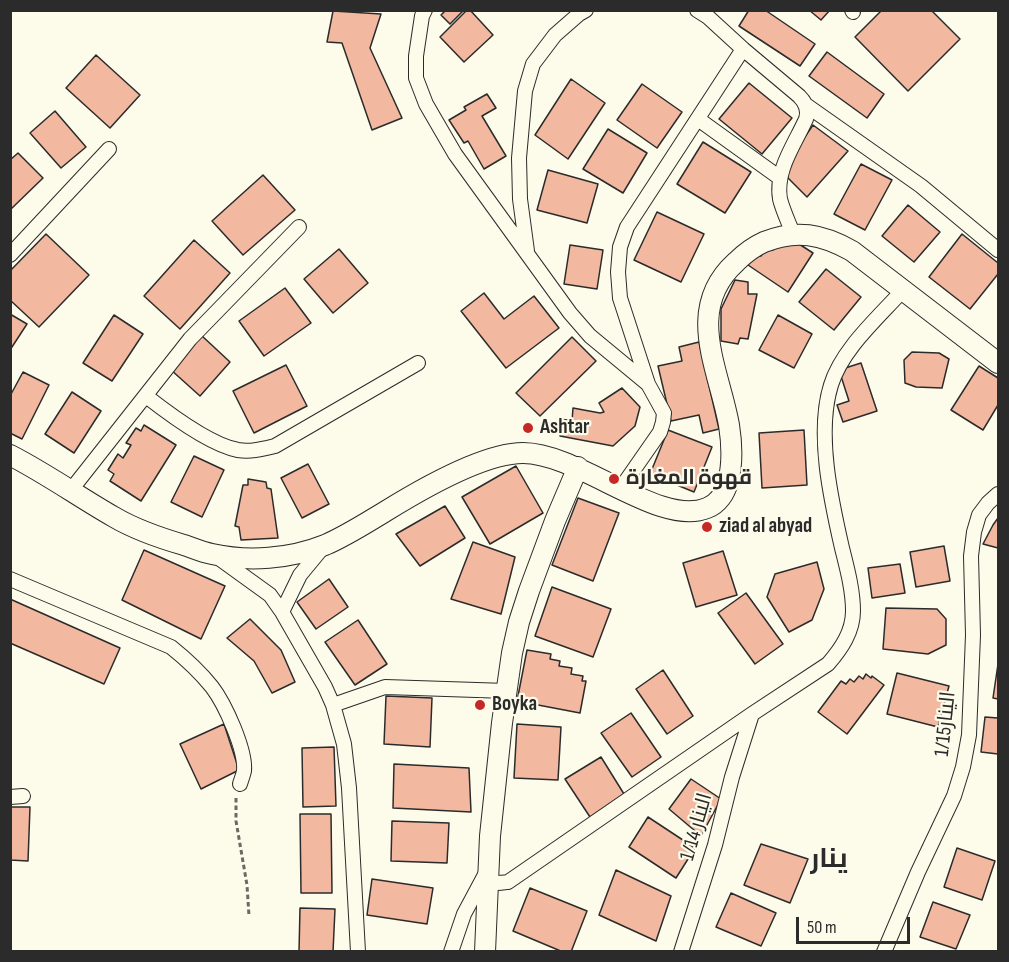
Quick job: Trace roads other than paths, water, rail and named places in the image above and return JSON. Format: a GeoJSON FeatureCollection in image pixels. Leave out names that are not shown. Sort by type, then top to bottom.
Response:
{"type":"FeatureCollection","features":[{"type":"Feature","properties":{"kind":"main road"},"geometry":{"type":"LineString","coordinates":[[10,455],[116,518],[153,536],[213,554],[266,558],[293,554],[324,545],[464,469],[501,456],[524,453],[578,467],[653,504],[686,512],[708,508],[718,501],[727,488],[732,466],[729,424],[708,344],[707,328],[712,298],[726,270],[745,253],[760,244],[793,234],[814,235],[834,241],[852,251],[999,363]]}},
{"type":"Feature","properties":{"kind":"main road"},"geometry":{"type":"LineString","coordinates":[[485,951],[489,836],[512,653],[519,622],[555,520],[578,467]]}},
{"type":"Feature","properties":{"kind":"street"},"geometry":{"type":"LineString","coordinates":[[425,10],[416,56],[416,78],[426,104],[455,154],[570,313],[590,336],[648,384]]}},
{"type":"Feature","properties":{"kind":"street"},"geometry":{"type":"LineString","coordinates":[[527,254],[520,199],[519,158],[525,91],[533,64],[555,35],[586,10]]}},
{"type":"Feature","properties":{"kind":"street"},"geometry":{"type":"LineString","coordinates":[[697,10],[799,96],[806,105],[921,186],[999,250]]}},
{"type":"Feature","properties":{"kind":"street"},"geometry":{"type":"LineString","coordinates":[[621,488],[660,432],[664,413],[648,384],[620,298],[618,272],[620,247],[627,227],[743,50]]}},
{"type":"Feature","properties":{"kind":"street"},"geometry":{"type":"LineString","coordinates":[[793,234],[780,199],[780,178],[782,168],[806,119],[806,105]]}},
{"type":"Feature","properties":{"kind":"street"},"geometry":{"type":"LineString","coordinates":[[698,119],[780,178]]}},
{"type":"Feature","properties":{"kind":"street"},"geometry":{"type":"LineString","coordinates":[[10,255],[109,149]]}},
{"type":"Feature","properties":{"kind":"street"},"geometry":{"type":"LineString","coordinates":[[71,490],[190,339],[299,227]]}},
{"type":"Feature","properties":{"kind":"street"},"geometry":{"type":"LineString","coordinates":[[450,951],[464,914],[488,875],[499,884],[507,882],[828,664],[847,639],[854,613],[833,507],[826,452],[825,416],[831,384],[842,360],[903,290]]}},
{"type":"Feature","properties":{"kind":"street"},"geometry":{"type":"LineString","coordinates":[[146,396],[171,415],[221,445],[238,450],[255,451],[275,446],[418,363]]}},
{"type":"Feature","properties":{"kind":"street","name":"الينار1/15"},"geometry":{"type":"LineString","coordinates":[[884,951],[954,796],[963,766],[969,735],[973,635],[972,544],[979,515],[999,494]]}},
{"type":"Feature","properties":{"kind":"street"},"geometry":{"type":"LineString","coordinates":[[282,612],[300,575],[324,545]]}},
{"type":"Feature","properties":{"kind":"street"},"geometry":{"type":"LineString","coordinates":[[213,554],[270,595],[325,687],[333,705],[344,744],[349,788],[358,951]]}},
{"type":"Feature","properties":{"kind":"street"},"geometry":{"type":"LineString","coordinates":[[10,579],[171,648],[186,659],[214,689],[227,711],[243,756],[244,771],[240,784]]}},
{"type":"Feature","properties":{"kind":"street"},"geometry":{"type":"LineString","coordinates":[[333,705],[385,687],[507,691]]}},
{"type":"Feature","properties":{"kind":"street","name":"الينار 1/14"},"geometry":{"type":"LineString","coordinates":[[681,951],[715,845],[732,777],[752,714]]}},
{"type":"Feature","properties":{"kind":"place","name":"Ashtar"},"geometry":{"type":"Point","coordinates":[528,428]}},
{"type":"Feature","properties":{"kind":"place","name":"قهوة المغارة"},"geometry":{"type":"Point","coordinates":[614,479]}},
{"type":"Feature","properties":{"kind":"place","name":"ziad al abyad"},"geometry":{"type":"Point","coordinates":[707,527]}},
{"type":"Feature","properties":{"kind":"place","name":"Boyka"},"geometry":{"type":"Point","coordinates":[480,705]}},
{"type":"Feature","properties":{"kind":"district","name":"ينار"},"geometry":{"type":"Point","coordinates":[829,860]}}]}
